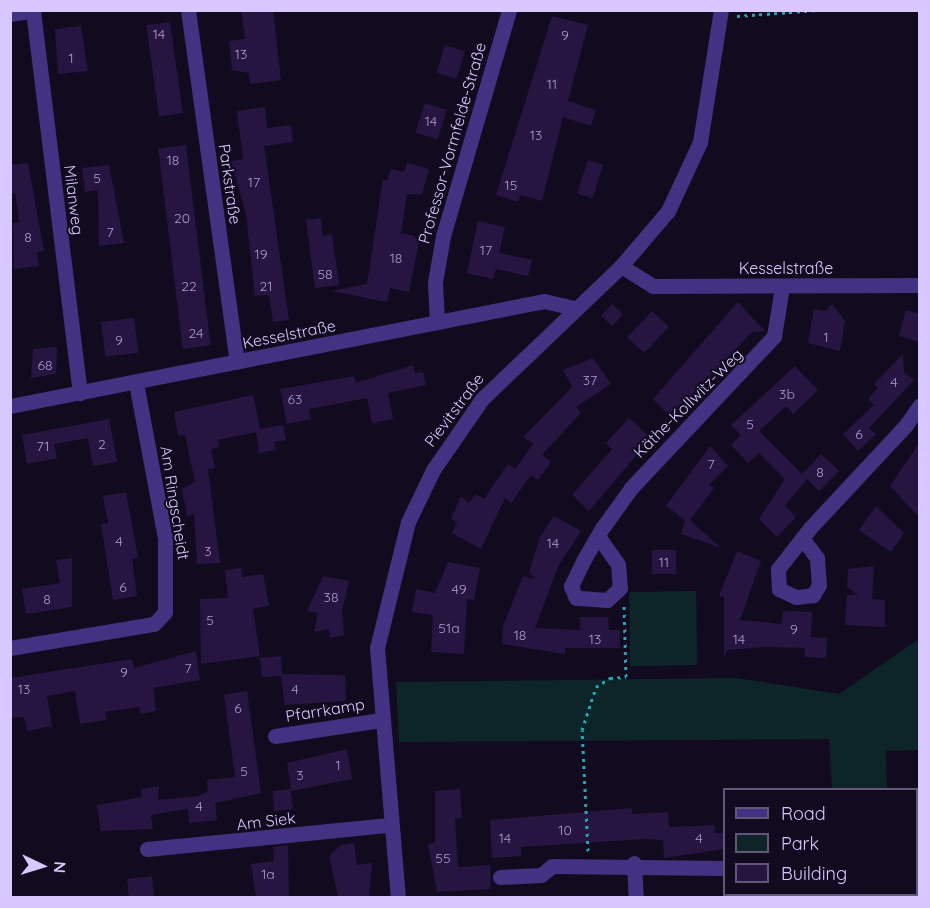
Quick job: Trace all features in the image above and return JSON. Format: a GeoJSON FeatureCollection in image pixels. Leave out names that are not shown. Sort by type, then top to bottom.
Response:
{"type":"FeatureCollection","features":[{"type":"Feature","properties":{"kind":"street","name":"Parkstraße"},"geometry":{"type":"LineString","coordinates":[[188,10],[237,362]]}},
{"type":"Feature","properties":{"kind":"street","name":"Professor-Vormfelde-Straße"},"geometry":{"type":"LineString","coordinates":[[436,322],[435,282],[443,236],[509,10]]}},
{"type":"Feature","properties":{"kind":"street"},"geometry":{"type":"LineString","coordinates":[[10,14],[33,11]]}},
{"type":"Feature","properties":{"kind":"street","name":"Milanweg"},"geometry":{"type":"LineString","coordinates":[[33,11],[80,393]]}},
{"type":"Feature","properties":{"kind":"street","name":"Pievitstraße"},"geometry":{"type":"LineString","coordinates":[[398,897],[389,825],[377,648],[382,612],[418,496],[482,399],[574,308],[621,266],[668,211],[690,169],[707,114],[720,14]]}},
{"type":"Feature","properties":{"kind":"street","name":"Kesselstraße"},"geometry":{"type":"LineString","coordinates":[[621,266],[653,286],[920,285]]}},
{"type":"Feature","properties":{"kind":"street","name":"Käthe-Kollwitz-Weg"},"geometry":{"type":"LineString","coordinates":[[615,595],[595,601],[572,593],[598,536],[656,456],[762,354],[774,336],[782,287]]}},
{"type":"Feature","properties":{"kind":"street","name":"Kesselstraße"},"geometry":{"type":"LineString","coordinates":[[10,406],[544,301],[574,308]]}},
{"type":"Feature","properties":{"kind":"street","name":"Am Ringscheidt"},"geometry":{"type":"LineString","coordinates":[[10,648],[154,624],[165,612],[165,538],[136,382]]}},
{"type":"Feature","properties":{"kind":"street"},"geometry":{"type":"LineString","coordinates":[[802,538],[920,405]]}},
{"type":"Feature","properties":{"kind":"street"},"geometry":{"type":"LineString","coordinates":[[598,536],[621,576],[615,595]]}},
{"type":"Feature","properties":{"kind":"street","name":"Pfarrkamp"},"geometry":{"type":"LineString","coordinates":[[275,736],[381,720]]}},
{"type":"Feature","properties":{"kind":"street","name":"Am Siek"},"geometry":{"type":"LineString","coordinates":[[147,849],[389,825]]}},
{"type":"Feature","properties":{"kind":"street"},"geometry":{"type":"LineString","coordinates":[[634,863],[636,897]]}},
{"type":"Feature","properties":{"kind":"street"},"geometry":{"type":"LineString","coordinates":[[500,877],[541,875],[552,866],[634,863],[653,871],[723,868]]}},
{"type":"Feature","properties":{"kind":"path"},"geometry":{"type":"LineString","coordinates":[[720,14],[818,10]]}},
{"type":"Feature","properties":{"kind":"path"},"geometry":{"type":"LineString","coordinates":[[589,865],[582,748],[596,687],[610,678],[626,677],[626,608],[615,595]]}},
{"type":"Feature","properties":{"kind":"green space"},"geometry":{"type":"Polygon","coordinates":[[[696,591],[697,665],[630,666],[629,592],[696,591]]]}},
{"type":"Feature","properties":{"kind":"green space"},"geometry":{"type":"Polygon","coordinates":[[[919,639],[919,750],[886,751],[887,788],[832,788],[829,739],[399,742],[396,682],[736,678],[839,694],[919,639]]]}},
{"type":"Feature","properties":{"kind":"building"},"geometry":{"type":"Polygon","coordinates":[[[241,10],[273,10],[281,80],[250,84],[249,73],[232,70],[229,41],[245,39],[241,10]]]}},
{"type":"Feature","properties":{"kind":"building"},"geometry":{"type":"Polygon","coordinates":[[[552,16],[588,25],[568,101],[596,110],[591,126],[563,117],[542,201],[521,195],[518,202],[496,195],[552,16]]]}},
{"type":"Feature","properties":{"kind":"building"},"geometry":{"type":"Polygon","coordinates":[[[170,22],[183,113],[159,116],[146,25],[170,22]]]}},
{"type":"Feature","properties":{"kind":"building"},"geometry":{"type":"Polygon","coordinates":[[[81,26],[88,71],[58,74],[55,29],[81,26]]]}},
{"type":"Feature","properties":{"kind":"building"},"geometry":{"type":"Polygon","coordinates":[[[445,45],[465,51],[457,79],[437,73],[445,45]]]}},
{"type":"Feature","properties":{"kind":"building"},"geometry":{"type":"Polygon","coordinates":[[[425,103],[447,110],[437,140],[415,132],[425,103]]]}},
{"type":"Feature","properties":{"kind":"building"},"geometry":{"type":"Polygon","coordinates":[[[265,107],[267,128],[291,125],[293,142],[264,146],[289,320],[273,322],[269,295],[255,296],[246,214],[231,161],[243,159],[237,111],[265,107]]]}},
{"type":"Feature","properties":{"kind":"building"},"geometry":{"type":"Polygon","coordinates":[[[186,145],[211,345],[183,349],[158,148],[186,145]]]}},
{"type":"Feature","properties":{"kind":"building"},"geometry":{"type":"Polygon","coordinates":[[[588,160],[603,165],[592,198],[577,193],[588,160]]]}},
{"type":"Feature","properties":{"kind":"building"},"geometry":{"type":"Polygon","coordinates":[[[28,163],[44,251],[37,252],[39,266],[14,269],[13,223],[19,222],[15,193],[10,194],[10,165],[28,163]]]}},
{"type":"Feature","properties":{"kind":"building"},"geometry":{"type":"Polygon","coordinates":[[[407,163],[429,169],[422,194],[407,194],[401,233],[420,237],[409,292],[390,288],[387,302],[332,291],[367,284],[383,179],[387,181],[391,169],[404,172],[407,163]]]}},
{"type":"Feature","properties":{"kind":"building"},"geometry":{"type":"Polygon","coordinates":[[[109,165],[124,243],[99,246],[98,190],[85,192],[82,168],[109,165]]]}},
{"type":"Feature","properties":{"kind":"building"},"geometry":{"type":"Polygon","coordinates":[[[321,218],[323,236],[332,234],[339,285],[315,288],[306,220],[321,218]]]}},
{"type":"Feature","properties":{"kind":"building"},"geometry":{"type":"Polygon","coordinates":[[[478,221],[505,227],[499,253],[532,260],[528,276],[496,269],[493,279],[467,273],[478,221]]]}},
{"type":"Feature","properties":{"kind":"building"},"geometry":{"type":"Polygon","coordinates":[[[738,302],[765,331],[752,332],[671,417],[653,399],[738,302]]]}},
{"type":"Feature","properties":{"kind":"building"},"geometry":{"type":"Polygon","coordinates":[[[612,304],[623,314],[612,326],[601,316],[612,304]]]}},
{"type":"Feature","properties":{"kind":"building"},"geometry":{"type":"Polygon","coordinates":[[[832,304],[845,321],[840,351],[808,343],[814,309],[826,311],[832,304]]]}},
{"type":"Feature","properties":{"kind":"building"},"geometry":{"type":"Polygon","coordinates":[[[906,310],[920,314],[920,342],[899,336],[906,310]]]}},
{"type":"Feature","properties":{"kind":"building"},"geometry":{"type":"Polygon","coordinates":[[[652,311],[669,327],[644,353],[627,337],[652,311]]]}},
{"type":"Feature","properties":{"kind":"building"},"geometry":{"type":"Polygon","coordinates":[[[134,318],[138,353],[106,357],[101,322],[134,318]]]}},
{"type":"Feature","properties":{"kind":"building"},"geometry":{"type":"Polygon","coordinates":[[[57,347],[56,374],[31,378],[33,349],[57,347]]]}},
{"type":"Feature","properties":{"kind":"building"},"geometry":{"type":"Polygon","coordinates":[[[903,354],[904,372],[914,380],[869,428],[876,434],[858,451],[843,434],[874,405],[868,399],[878,388],[874,384],[903,354]]]}},
{"type":"Feature","properties":{"kind":"building"},"geometry":{"type":"Polygon","coordinates":[[[593,358],[611,384],[576,407],[581,413],[542,455],[551,462],[538,480],[531,475],[511,503],[505,498],[481,549],[452,533],[457,522],[451,519],[461,496],[469,503],[476,494],[484,499],[508,464],[515,469],[533,444],[523,437],[572,387],[563,370],[593,358]]]}},
{"type":"Feature","properties":{"kind":"building"},"geometry":{"type":"Polygon","coordinates":[[[413,365],[415,373],[423,372],[426,385],[388,393],[393,419],[372,423],[367,398],[309,409],[311,419],[287,424],[280,389],[354,376],[356,383],[413,365]]]}},
{"type":"Feature","properties":{"kind":"building"},"geometry":{"type":"Polygon","coordinates":[[[795,366],[818,390],[793,414],[786,406],[759,431],[802,474],[821,454],[839,471],[819,491],[807,479],[785,506],[796,517],[777,537],[759,519],[785,479],[759,453],[748,463],[731,445],[741,435],[731,425],[795,366]]]}},
{"type":"Feature","properties":{"kind":"building"},"geometry":{"type":"Polygon","coordinates":[[[253,395],[260,429],[283,425],[286,440],[274,442],[276,450],[259,453],[256,432],[218,440],[219,447],[211,449],[215,468],[208,469],[220,563],[197,564],[194,514],[187,516],[182,489],[195,482],[185,435],[178,436],[174,412],[253,395]]]}},
{"type":"Feature","properties":{"kind":"building"},"geometry":{"type":"Polygon","coordinates":[[[629,418],[651,438],[589,511],[572,495],[612,449],[606,443],[629,418]]]}},
{"type":"Feature","properties":{"kind":"building"},"geometry":{"type":"Polygon","coordinates":[[[109,419],[117,462],[93,466],[88,438],[54,444],[57,458],[27,464],[22,435],[109,419]]]}},
{"type":"Feature","properties":{"kind":"building"},"geometry":{"type":"Polygon","coordinates":[[[920,442],[920,518],[890,486],[920,442]]]}},
{"type":"Feature","properties":{"kind":"building"},"geometry":{"type":"Polygon","coordinates":[[[710,446],[728,466],[709,485],[714,488],[690,520],[721,548],[681,534],[685,520],[666,506],[710,446]]]}},
{"type":"Feature","properties":{"kind":"building"},"geometry":{"type":"Polygon","coordinates":[[[126,492],[138,558],[132,559],[137,596],[113,600],[101,524],[108,523],[103,496],[126,492]]]}},
{"type":"Feature","properties":{"kind":"building"},"geometry":{"type":"Polygon","coordinates":[[[876,506],[904,533],[891,552],[859,530],[876,506]]]}},
{"type":"Feature","properties":{"kind":"building"},"geometry":{"type":"Polygon","coordinates":[[[554,516],[581,531],[558,567],[535,628],[580,630],[580,617],[608,617],[609,630],[620,630],[620,648],[565,648],[565,654],[502,644],[503,626],[523,576],[535,579],[529,572],[540,537],[554,516]]]}},
{"type":"Feature","properties":{"kind":"building"},"geometry":{"type":"Polygon","coordinates":[[[652,550],[676,550],[676,574],[652,574],[652,550]]]}},
{"type":"Feature","properties":{"kind":"building"},"geometry":{"type":"Polygon","coordinates":[[[737,551],[761,561],[740,620],[782,624],[783,611],[812,612],[811,637],[827,638],[826,658],[805,657],[805,648],[764,647],[727,650],[724,657],[724,597],[719,596],[737,551]]]}},
{"type":"Feature","properties":{"kind":"building"},"geometry":{"type":"Polygon","coordinates":[[[72,558],[72,607],[26,614],[22,589],[60,583],[56,560],[72,558]]]}},
{"type":"Feature","properties":{"kind":"building"},"geometry":{"type":"Polygon","coordinates":[[[448,562],[480,568],[474,600],[467,599],[464,654],[431,652],[433,615],[412,612],[416,589],[435,593],[448,562]]]}},
{"type":"Feature","properties":{"kind":"building"},"geometry":{"type":"Polygon","coordinates":[[[874,566],[872,599],[885,600],[885,627],[845,625],[847,595],[858,595],[847,587],[848,569],[874,566]]]}},
{"type":"Feature","properties":{"kind":"building"},"geometry":{"type":"Polygon","coordinates":[[[241,568],[242,577],[263,574],[269,606],[253,609],[260,656],[201,664],[200,599],[228,598],[225,570],[241,568]]]}},
{"type":"Feature","properties":{"kind":"building"},"geometry":{"type":"Polygon","coordinates":[[[323,576],[349,581],[342,611],[344,635],[330,638],[329,629],[314,632],[318,613],[307,611],[323,576]]]}},
{"type":"Feature","properties":{"kind":"building"},"geometry":{"type":"Polygon","coordinates":[[[196,651],[200,680],[153,688],[156,711],[140,714],[139,707],[105,712],[106,720],[80,724],[75,691],[47,696],[52,726],[27,731],[24,717],[10,718],[10,678],[132,659],[134,668],[196,651]]]}},
{"type":"Feature","properties":{"kind":"building"},"geometry":{"type":"Polygon","coordinates":[[[281,656],[282,674],[345,675],[346,701],[285,705],[281,676],[262,677],[260,658],[281,656]]]}},
{"type":"Feature","properties":{"kind":"building"},"geometry":{"type":"Polygon","coordinates":[[[247,691],[261,793],[215,803],[217,820],[189,823],[188,809],[151,815],[153,829],[101,831],[97,805],[142,797],[141,789],[159,786],[158,800],[199,796],[208,791],[207,780],[235,777],[224,695],[247,691]]]}},
{"type":"Feature","properties":{"kind":"building"},"geometry":{"type":"Polygon","coordinates":[[[347,749],[352,779],[291,791],[293,809],[274,811],[273,791],[291,789],[287,763],[347,749]]]}},
{"type":"Feature","properties":{"kind":"building"},"geometry":{"type":"Polygon","coordinates":[[[460,789],[462,818],[455,818],[458,867],[490,865],[491,889],[437,892],[428,844],[435,843],[435,791],[460,789]]]}},
{"type":"Feature","properties":{"kind":"building"},"geometry":{"type":"Polygon","coordinates":[[[632,808],[632,814],[668,812],[669,827],[714,825],[715,833],[723,833],[723,849],[664,858],[663,840],[643,839],[521,847],[521,856],[492,858],[490,820],[632,808]]]}},
{"type":"Feature","properties":{"kind":"building"},"geometry":{"type":"Polygon","coordinates":[[[354,843],[357,865],[372,863],[369,897],[338,897],[329,856],[341,845],[354,843]]]}},
{"type":"Feature","properties":{"kind":"building"},"geometry":{"type":"Polygon","coordinates":[[[288,845],[289,897],[256,897],[251,864],[274,861],[273,847],[288,845]]]}},
{"type":"Feature","properties":{"kind":"building"},"geometry":{"type":"Polygon","coordinates":[[[152,876],[154,897],[129,897],[127,879],[152,876]]]}}]}
